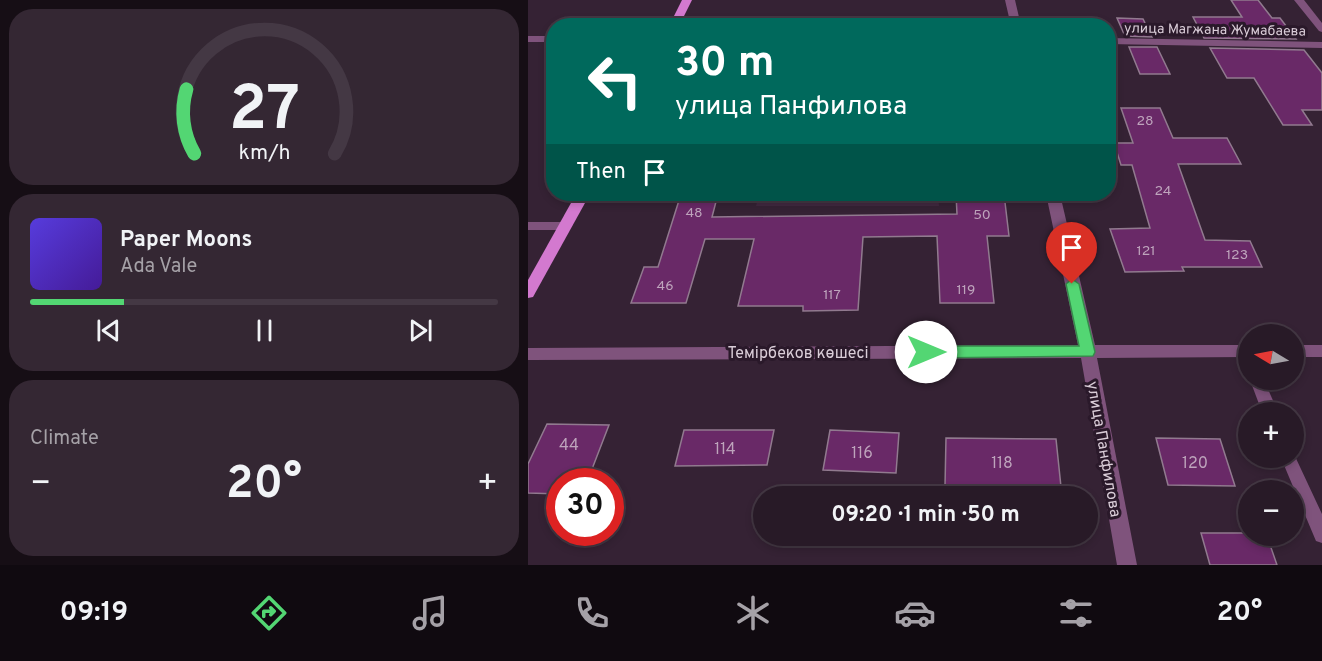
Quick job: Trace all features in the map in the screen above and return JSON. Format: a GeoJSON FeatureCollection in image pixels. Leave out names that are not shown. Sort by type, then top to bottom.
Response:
{"type":"FeatureCollection","features":[{"type":"Feature","properties":{"kind":"main road"},"geometry":{"type":"LineString","coordinates":[[678,18],[687,0]]}},
{"type":"Feature","properties":{"kind":"main road"},"geometry":{"type":"LineString","coordinates":[[528,293],[579,201]]}},
{"type":"Feature","properties":{"kind":"street"},"geometry":{"type":"LineString","coordinates":[[1010,0],[1014,18]]}},
{"type":"Feature","properties":{"kind":"street"},"geometry":{"type":"LineString","coordinates":[[1299,0],[1322,29]]}},
{"type":"Feature","properties":{"kind":"street"},"geometry":{"type":"LineString","coordinates":[[528,39],[546,39]]}},
{"type":"Feature","properties":{"kind":"street","name":"улица Магжана Жумабаева"},"geometry":{"type":"LineString","coordinates":[[1116,41],[1322,45]]}},
{"type":"Feature","properties":{"kind":"street","name":"улица Панфилова"},"geometry":{"type":"LineString","coordinates":[[1055,201],[1088,352],[1127,565]]}},
{"type":"Feature","properties":{"kind":"street"},"geometry":{"type":"LineString","coordinates":[[1304,351],[1322,351]]}},
{"type":"Feature","properties":{"kind":"street","name":"Темірбеков көшесі"},"geometry":{"type":"LineString","coordinates":[[528,354],[1238,353]]}},
{"type":"Feature","properties":{"kind":"lane"},"geometry":{"type":"LineString","coordinates":[[528,226],[565,226]]}},
{"type":"Feature","properties":{"kind":"lane"},"geometry":{"type":"LineString","coordinates":[[1292,468],[1322,535]]}},
{"type":"Feature","properties":{"kind":"shaded area"},"geometry":{"type":"Polygon","coordinates":[[[757,201],[939,201],[939,206],[756,206],[757,201]]]}},
{"type":"Feature","properties":{"kind":"building"},"geometry":{"type":"Polygon","coordinates":[[[1231,0],[1258,0],[1272,18],[1280,18],[1296,39],[1204,38],[1193,17],[1242,17],[1231,0]]]}},
{"type":"Feature","properties":{"kind":"building"},"geometry":{"type":"Polygon","coordinates":[[[1117,18],[1143,19],[1152,37],[1125,36],[1117,18]]]}},
{"type":"Feature","properties":{"kind":"building"},"geometry":{"type":"Polygon","coordinates":[[[1129,47],[1157,47],[1170,74],[1140,74],[1129,47]]]}},
{"type":"Feature","properties":{"kind":"building"},"geometry":{"type":"Polygon","coordinates":[[[1210,48],[1304,50],[1322,73],[1322,110],[1302,110],[1312,125],[1283,125],[1254,78],[1227,78],[1210,48]]]}},
{"type":"Feature","properties":{"kind":"building"},"geometry":{"type":"Polygon","coordinates":[[[1121,108],[1160,108],[1173,138],[1227,138],[1241,164],[1178,164],[1205,240],[1250,241],[1262,267],[1182,267],[1184,271],[1125,272],[1110,229],[1150,228],[1132,165],[1121,165],[1116,149],[1116,143],[1133,143],[1121,108]]]}},
{"type":"Feature","properties":{"kind":"building"},"geometry":{"type":"Polygon","coordinates":[[[679,201],[716,201],[712,217],[957,214],[956,201],[1005,201],[1009,236],[987,236],[994,303],[940,303],[937,236],[863,237],[858,310],[803,311],[803,306],[738,306],[754,239],[705,239],[686,303],[631,303],[644,267],[658,267],[679,201]]]}},
{"type":"Feature","properties":{"kind":"building"},"geometry":{"type":"Polygon","coordinates":[[[547,424],[609,425],[592,468],[546,468],[546,494],[528,493],[528,464],[547,424]]]}},
{"type":"Feature","properties":{"kind":"building"},"geometry":{"type":"Polygon","coordinates":[[[684,430],[774,430],[767,465],[675,466],[684,430]]]}},
{"type":"Feature","properties":{"kind":"building"},"geometry":{"type":"Polygon","coordinates":[[[830,430],[899,433],[896,473],[823,470],[830,430]]]}},
{"type":"Feature","properties":{"kind":"building"},"geometry":{"type":"Polygon","coordinates":[[[946,438],[1056,439],[1061,486],[945,486],[946,438]]]}},
{"type":"Feature","properties":{"kind":"building"},"geometry":{"type":"Polygon","coordinates":[[[1156,438],[1220,439],[1235,486],[1168,485],[1156,438]]]}},
{"type":"Feature","properties":{"kind":"building"},"geometry":{"type":"Polygon","coordinates":[[[1201,533],[1238,533],[1238,546],[1270,546],[1277,565],[1210,565],[1201,533]]]}},
{"type":"Feature","properties":{"kind":"route"},"geometry":{"type":"LineString","coordinates":[[926,352],[1088,352],[1072,284]]}}]}
